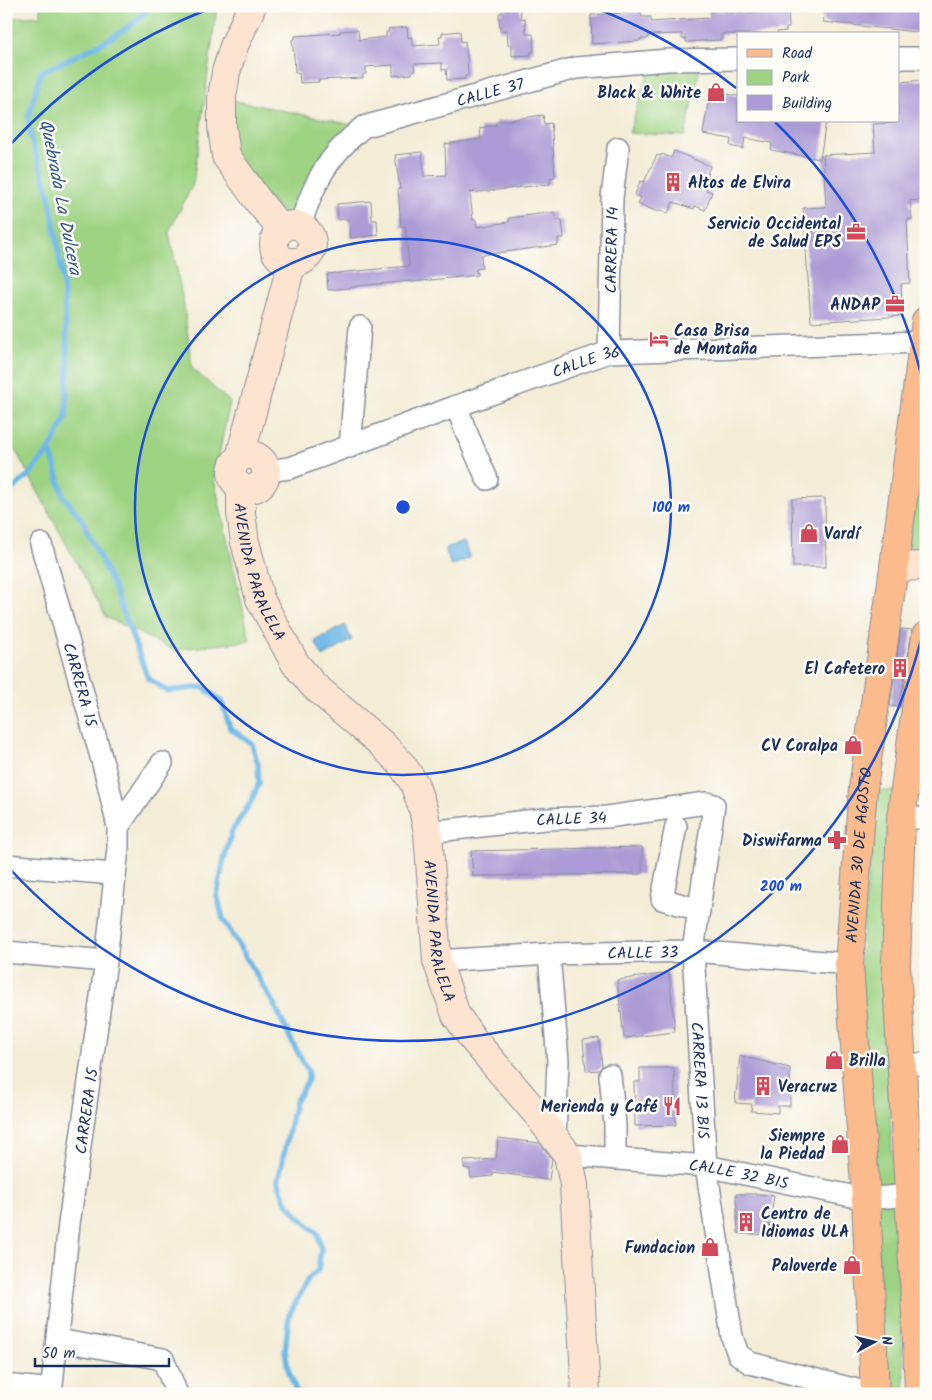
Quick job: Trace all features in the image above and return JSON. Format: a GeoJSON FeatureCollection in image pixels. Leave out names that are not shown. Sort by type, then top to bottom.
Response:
{"type":"FeatureCollection","features":[{"type":"Feature","properties":{"kind":"main road"},"geometry":{"type":"LineString","coordinates":[[240,457],[256,456],[262,461],[266,471],[262,483],[256,488],[241,488],[235,483],[232,476],[232,468],[240,457],[292,262],[306,257],[311,243],[310,236],[291,228],[259,202],[226,156],[222,126],[222,98],[226,72],[234,46],[252,6]]}},
{"type":"Feature","properties":{"kind":"main road","name":"AVENIDA 30 DE AGOSTO"},"geometry":{"type":"LineString","coordinates":[[874,1394],[866,1199],[849,964],[863,789],[924,331]]}},
{"type":"Feature","properties":{"kind":"main road","name":"AVENIDA PARALELA"},"geometry":{"type":"LineString","coordinates":[[241,488],[241,513],[245,542],[260,599],[295,663],[313,685],[382,744],[402,765],[414,783],[423,808],[428,832],[437,961],[456,1015],[473,1039],[537,1114],[562,1147],[574,1185],[586,1394]]}},
{"type":"Feature","properties":{"kind":"main road"},"geometry":{"type":"LineString","coordinates":[[894,567],[926,566]]}},
{"type":"Feature","properties":{"kind":"main road"},"geometry":{"type":"LineString","coordinates":[[919,1394],[921,1314],[909,1195],[914,1064],[896,965],[913,818],[926,636]]}},
{"type":"Feature","properties":{"kind":"street"},"geometry":{"type":"LineString","coordinates":[[900,58],[926,58]]}},
{"type":"Feature","properties":{"kind":"street","name":"CALLE 37"},"geometry":{"type":"LineString","coordinates":[[291,228],[325,167],[344,142],[363,127],[576,68],[668,60],[737,59]]}},
{"type":"Feature","properties":{"kind":"street","name":"CARRERA 14"},"geometry":{"type":"LineString","coordinates":[[609,352],[612,198],[618,148]]}},
{"type":"Feature","properties":{"kind":"street"},"geometry":{"type":"LineString","coordinates":[[350,447],[360,327]]}},
{"type":"Feature","properties":{"kind":"street","name":"CALLE 36"},"geometry":{"type":"LineString","coordinates":[[266,471],[290,468],[609,352],[924,331]]}},
{"type":"Feature","properties":{"kind":"street"},"geometry":{"type":"LineString","coordinates":[[457,406],[486,480]]}},
{"type":"Feature","properties":{"kind":"street","name":"CARRERA 15"},"geometry":{"type":"LineString","coordinates":[[41,544],[105,771],[118,827],[118,848],[106,961],[69,1224],[52,1392]]}},
{"type":"Feature","properties":{"kind":"street"},"geometry":{"type":"LineString","coordinates":[[118,827],[162,762]]}},
{"type":"Feature","properties":{"kind":"street","name":"CALLE 34"},"geometry":{"type":"LineString","coordinates":[[428,832],[545,819],[607,817],[706,803],[714,805]]}},
{"type":"Feature","properties":{"kind":"street","name":"CARRERA 13 BIS"},"geometry":{"type":"LineString","coordinates":[[714,805],[693,951],[706,1166],[732,1337],[738,1354],[750,1363],[874,1394]]}},
{"type":"Feature","properties":{"kind":"street"},"geometry":{"type":"LineString","coordinates":[[676,826],[662,899],[699,910]]}},
{"type":"Feature","properties":{"kind":"street"},"geometry":{"type":"LineString","coordinates":[[6,864],[114,874]]}},
{"type":"Feature","properties":{"kind":"street","name":"CALLE 33"},"geometry":{"type":"LineString","coordinates":[[437,961],[549,954],[693,951],[849,964]]}},
{"type":"Feature","properties":{"kind":"street"},"geometry":{"type":"LineString","coordinates":[[6,952],[106,961]]}},
{"type":"Feature","properties":{"kind":"street"},"geometry":{"type":"LineString","coordinates":[[549,954],[558,1061],[562,1147]]}},
{"type":"Feature","properties":{"kind":"street"},"geometry":{"type":"LineString","coordinates":[[610,1075],[615,1125],[615,1158]]}},
{"type":"Feature","properties":{"kind":"street","name":"CALLE 32 BIS"},"geometry":{"type":"LineString","coordinates":[[562,1147],[615,1158],[706,1166],[866,1199],[909,1195]]}},
{"type":"Feature","properties":{"kind":"street"},"geometry":{"type":"LineString","coordinates":[[58,1340],[163,1359],[177,1394]]}},
{"type":"Feature","properties":{"kind":"street"},"geometry":{"type":"LineString","coordinates":[[6,1384],[52,1392]]}},
{"type":"Feature","properties":{"kind":"green space"},"geometry":{"type":"Polygon","coordinates":[[[40,6],[217,6],[193,184],[169,232],[184,305],[192,368],[230,402],[214,479],[250,641],[173,650],[106,617],[13,446],[6,416],[6,18],[41,16],[40,6]]]}},
{"type":"Feature","properties":{"kind":"green space"},"geometry":{"type":"Polygon","coordinates":[[[700,68],[685,136],[629,133],[649,70],[700,68]]]}},
{"type":"Feature","properties":{"kind":"green space"},"geometry":{"type":"Polygon","coordinates":[[[222,98],[363,127],[294,225],[226,156],[222,98]]]}},
{"type":"Feature","properties":{"kind":"green space"},"geometry":{"type":"Polygon","coordinates":[[[926,416],[926,550],[924,566],[905,567],[926,416]]]}},
{"type":"Feature","properties":{"kind":"green space"},"geometry":{"type":"Polygon","coordinates":[[[875,790],[894,791],[890,818],[882,965],[905,1394],[887,1394],[860,965],[875,790]]]}},
{"type":"Feature","properties":{"kind":"green space"},"geometry":{"type":"Polygon","coordinates":[[[904,1105],[926,1117],[926,1301],[904,1105]]]}},
{"type":"Feature","properties":{"kind":"water"},"geometry":{"type":"Polygon","coordinates":[[[464,542],[470,558],[451,566],[445,548],[464,542]]]}},
{"type":"Feature","properties":{"kind":"water"},"geometry":{"type":"Polygon","coordinates":[[[345,625],[352,640],[323,657],[315,641],[345,625]]]}},
{"type":"Feature","properties":{"kind":"building"},"geometry":{"type":"Polygon","coordinates":[[[825,6],[926,6],[926,33],[823,22],[825,6]]]}},
{"type":"Feature","properties":{"kind":"building"},"geometry":{"type":"Polygon","coordinates":[[[520,8],[521,19],[525,18],[526,34],[533,34],[534,51],[531,52],[531,55],[512,56],[512,45],[508,45],[507,30],[500,31],[499,13],[502,13],[502,10],[520,8]]]}},
{"type":"Feature","properties":{"kind":"building"},"geometry":{"type":"Polygon","coordinates":[[[788,10],[789,28],[786,28],[786,31],[777,32],[721,34],[721,40],[686,42],[686,39],[682,39],[682,34],[648,35],[648,39],[640,39],[640,41],[592,44],[591,15],[641,12],[642,17],[651,17],[651,22],[710,18],[710,11],[732,11],[732,13],[788,10]]]}},
{"type":"Feature","properties":{"kind":"building"},"geometry":{"type":"Polygon","coordinates":[[[407,27],[408,38],[412,37],[412,46],[440,44],[439,36],[442,36],[442,33],[460,31],[461,42],[465,41],[467,58],[468,75],[465,76],[465,79],[447,80],[446,69],[442,70],[442,63],[414,64],[415,71],[412,71],[412,74],[393,76],[393,65],[366,67],[366,74],[363,74],[363,78],[318,80],[319,82],[300,83],[299,73],[295,73],[292,40],[295,39],[295,36],[358,30],[359,40],[386,37],[386,32],[389,32],[388,29],[407,27]]]}},
{"type":"Feature","properties":{"kind":"building"},"geometry":{"type":"Polygon","coordinates":[[[926,80],[926,182],[924,182],[924,188],[920,188],[921,200],[910,201],[912,219],[907,220],[910,283],[901,284],[903,316],[811,322],[803,208],[826,207],[823,155],[875,152],[873,124],[900,122],[900,82],[926,80]]]}},
{"type":"Feature","properties":{"kind":"building"},"geometry":{"type":"Polygon","coordinates":[[[710,91],[737,96],[737,122],[826,122],[820,159],[771,150],[772,143],[745,138],[743,149],[730,146],[731,139],[703,134],[710,91]]]}},
{"type":"Feature","properties":{"kind":"building"},"geometry":{"type":"Polygon","coordinates":[[[543,115],[544,124],[551,123],[555,177],[550,178],[550,184],[470,193],[473,220],[476,220],[477,227],[509,222],[509,218],[554,212],[556,220],[562,220],[564,238],[558,238],[558,245],[481,255],[482,268],[476,269],[477,275],[328,290],[327,274],[409,266],[405,226],[401,227],[398,189],[400,189],[395,155],[422,152],[424,176],[446,175],[445,144],[481,139],[480,128],[496,125],[496,122],[543,115]]]}},
{"type":"Feature","properties":{"kind":"building","name":"Altos de Elvira"},"geometry":{"type":"Polygon","coordinates":[[[674,151],[710,166],[703,186],[707,187],[706,190],[712,192],[705,210],[695,206],[694,209],[673,202],[668,213],[659,210],[658,212],[638,204],[641,198],[635,195],[640,181],[644,182],[657,155],[661,156],[662,154],[671,158],[674,151]]]}},
{"type":"Feature","properties":{"kind":"building"},"geometry":{"type":"Polygon","coordinates":[[[371,201],[372,220],[377,220],[378,235],[351,238],[349,219],[338,220],[337,204],[371,201]]]}},
{"type":"Feature","properties":{"kind":"building","name":"Vardí"},"geometry":{"type":"Polygon","coordinates":[[[825,498],[826,567],[793,567],[792,499],[825,498]]]}},
{"type":"Feature","properties":{"kind":"building"},"geometry":{"type":"Polygon","coordinates":[[[901,629],[912,630],[900,707],[890,706],[901,629]]]}},
{"type":"Feature","properties":{"kind":"building"},"geometry":{"type":"Polygon","coordinates":[[[642,847],[642,874],[473,876],[471,851],[642,847]]]}},
{"type":"Feature","properties":{"kind":"building"},"geometry":{"type":"Polygon","coordinates":[[[669,973],[675,1032],[624,1038],[617,980],[669,973]]]}},
{"type":"Feature","properties":{"kind":"building"},"geometry":{"type":"Polygon","coordinates":[[[599,1038],[602,1066],[599,1070],[586,1071],[583,1040],[599,1038]]]}},
{"type":"Feature","properties":{"kind":"building","name":"Veracruz"},"geometry":{"type":"Polygon","coordinates":[[[740,1056],[790,1068],[790,1106],[778,1106],[778,1113],[751,1111],[752,1104],[735,1103],[740,1056]]]}},
{"type":"Feature","properties":{"kind":"building"},"geometry":{"type":"Polygon","coordinates":[[[640,1068],[674,1068],[676,1125],[635,1126],[634,1082],[640,1082],[640,1068]]]}},
{"type":"Feature","properties":{"kind":"building"},"geometry":{"type":"Polygon","coordinates":[[[498,1138],[539,1143],[552,1159],[549,1180],[493,1172],[493,1176],[471,1178],[470,1169],[464,1168],[464,1161],[496,1159],[498,1138]]]}},
{"type":"Feature","properties":{"kind":"building"},"geometry":{"type":"Polygon","coordinates":[[[736,1194],[774,1196],[768,1235],[738,1233],[736,1194]]]}},
{"type":"Feature","properties":{"kind":"waterway","name":"Quebrada La Dulcera"},"geometry":{"type":"LineString","coordinates":[[6,495],[30,474],[50,449],[66,417],[68,365],[63,280],[49,193],[31,139],[28,118],[41,72],[116,35],[142,16],[149,6]]}},
{"type":"Feature","properties":{"kind":"waterway"},"geometry":{"type":"LineString","coordinates":[[50,449],[63,495],[82,520],[114,588],[148,678],[167,691],[203,687],[222,702],[230,728],[252,744],[258,764],[259,783],[251,802],[232,831],[217,895],[223,919],[275,1006],[308,1071],[308,1080],[295,1102],[278,1181],[285,1200],[298,1216],[318,1234],[321,1248],[318,1270],[308,1280],[289,1315],[285,1351],[288,1369],[296,1391],[300,1394]]}},
{"type":"Feature","properties":{"kind":"place","name":"Black & White"},"geometry":{"type":"Point","coordinates":[716,92]}},
{"type":"Feature","properties":{"kind":"place","name":"Altos de Elvira"},"geometry":{"type":"Point","coordinates":[673,182]}},
{"type":"Feature","properties":{"kind":"place","name":"Servicio Occidental de Salud EPS"},"geometry":{"type":"Point","coordinates":[856,232]}},
{"type":"Feature","properties":{"kind":"place","name":"ANDAP"},"geometry":{"type":"Point","coordinates":[895,304]}},
{"type":"Feature","properties":{"kind":"place","name":"Casa Brisa de Montaña"},"geometry":{"type":"Point","coordinates":[659,339]}},
{"type":"Feature","properties":{"kind":"place","name":"Vardí"},"geometry":{"type":"Point","coordinates":[809,533]}},
{"type":"Feature","properties":{"kind":"place","name":"El Cafetero"},"geometry":{"type":"Point","coordinates":[900,668]}},
{"type":"Feature","properties":{"kind":"place","name":"CV Coralpa"},"geometry":{"type":"Point","coordinates":[853,745]}},
{"type":"Feature","properties":{"kind":"place","name":"Diswifarma"},"geometry":{"type":"Point","coordinates":[837,840]}},
{"type":"Feature","properties":{"kind":"place","name":"Brilla"},"geometry":{"type":"Point","coordinates":[834,1060]}},
{"type":"Feature","properties":{"kind":"place","name":"Veracruz"},"geometry":{"type":"Point","coordinates":[763,1086]}},
{"type":"Feature","properties":{"kind":"place","name":"Merienda y Café"},"geometry":{"type":"Point","coordinates":[672,1106]}},
{"type":"Feature","properties":{"kind":"place","name":"Siempre la Piedad"},"geometry":{"type":"Point","coordinates":[840,1144]}},
{"type":"Feature","properties":{"kind":"place","name":"Centro de Idiomas ULA"},"geometry":{"type":"Point","coordinates":[746,1222]}},
{"type":"Feature","properties":{"kind":"place","name":"Fundacion"},"geometry":{"type":"Point","coordinates":[710,1247]}},
{"type":"Feature","properties":{"kind":"place","name":"Paloverde"},"geometry":{"type":"Point","coordinates":[852,1265]}}]}
